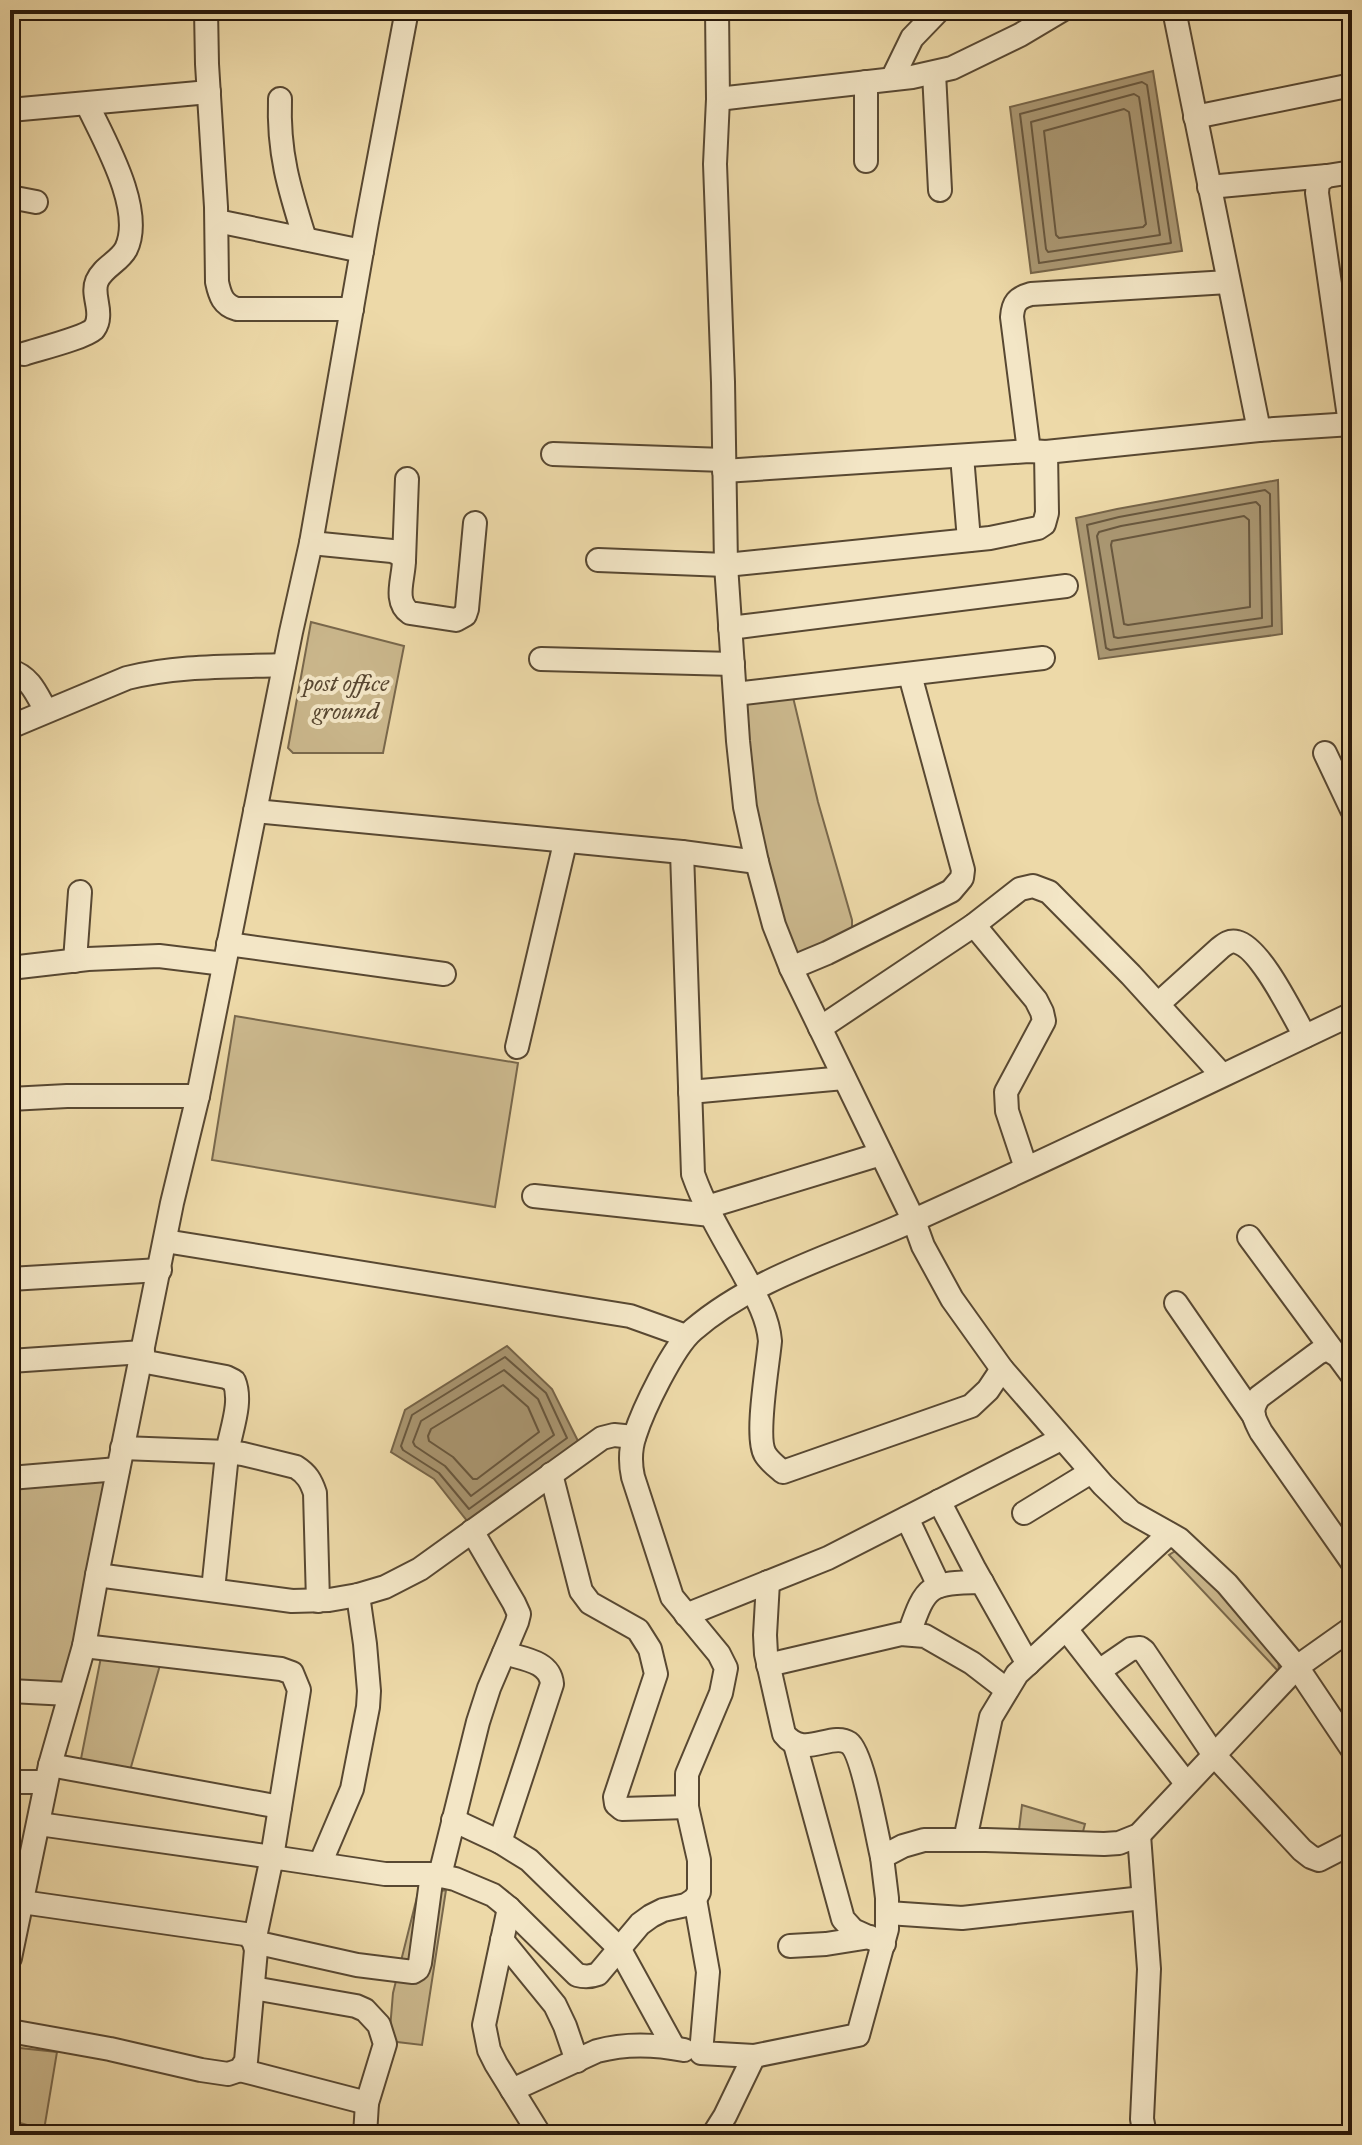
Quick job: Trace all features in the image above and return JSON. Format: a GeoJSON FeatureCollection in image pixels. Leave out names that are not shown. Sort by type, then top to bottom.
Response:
{"type":"FeatureCollection","features":[{"type":"Feature","properties":{"kind":"street"},"geometry":{"type":"LineString","coordinates":[[206,10],[217,221],[217,282],[220,294],[229,307],[237,309],[352,309]]}},
{"type":"Feature","properties":{"kind":"street"},"geometry":{"type":"LineString","coordinates":[[10,1958],[48,1774],[84,1646],[120,1459],[311,543],[407,10]]}},
{"type":"Feature","properties":{"kind":"street"},"geometry":{"type":"LineString","coordinates":[[717,10],[715,164],[726,565],[745,807],[774,925],[791,968],[914,1221],[923,1246],[952,1299],[1002,1369],[1091,1472],[1131,1512],[1179,1539],[1227,1584],[1297,1667],[1352,1749]]}},
{"type":"Feature","properties":{"kind":"street"},"geometry":{"type":"LineString","coordinates":[[892,79],[912,38],[939,10]]}},
{"type":"Feature","properties":{"kind":"street"},"geometry":{"type":"LineString","coordinates":[[718,99],[934,73],[952,68],[1006,42],[1062,10]]}},
{"type":"Feature","properties":{"kind":"street"},"geometry":{"type":"LineString","coordinates":[[1176,11],[1259,430]]}},
{"type":"Feature","properties":{"kind":"street"},"geometry":{"type":"LineString","coordinates":[[934,73],[940,190]]}},
{"type":"Feature","properties":{"kind":"street"},"geometry":{"type":"LineString","coordinates":[[866,82],[866,161]]}},
{"type":"Feature","properties":{"kind":"street"},"geometry":{"type":"LineString","coordinates":[[1195,117],[1352,85]]}},
{"type":"Feature","properties":{"kind":"street"},"geometry":{"type":"LineString","coordinates":[[10,110],[209,92]]}},
{"type":"Feature","properties":{"kind":"street"},"geometry":{"type":"LineString","coordinates":[[280,99],[281,155],[305,239]]}},
{"type":"Feature","properties":{"kind":"street"},"geometry":{"type":"LineString","coordinates":[[24,354],[85,334],[94,328],[99,313],[95,285],[126,249],[130,235],[129,200],[87,104]]}},
{"type":"Feature","properties":{"kind":"street"},"geometry":{"type":"LineString","coordinates":[[1209,187],[1352,172]]}},
{"type":"Feature","properties":{"kind":"street"},"geometry":{"type":"LineString","coordinates":[[553,454],[724,465],[1037,452],[1351,424],[1317,193],[1318,182],[1327,176]]}},
{"type":"Feature","properties":{"kind":"street"},"geometry":{"type":"LineString","coordinates":[[10,197],[36,202]]}},
{"type":"Feature","properties":{"kind":"street"},"geometry":{"type":"LineString","coordinates":[[217,221],[362,251]]}},
{"type":"Feature","properties":{"kind":"street"},"geometry":{"type":"LineString","coordinates":[[598,560],[726,565],[969,540],[1031,530],[1044,524],[1047,513],[1012,317],[1013,306],[1020,297],[1228,282]]}},
{"type":"Feature","properties":{"kind":"street"},"geometry":{"type":"LineString","coordinates":[[962,456],[969,540]]}},
{"type":"Feature","properties":{"kind":"street"},"geometry":{"type":"LineString","coordinates":[[407,479],[401,604],[405,610],[456,620],[462,618],[467,609],[475,523]]}},
{"type":"Feature","properties":{"kind":"street"},"geometry":{"type":"LineString","coordinates":[[311,543],[392,551],[404,560]]}},
{"type":"Feature","properties":{"kind":"street"},"geometry":{"type":"LineString","coordinates":[[730,628],[1066,586]]}},
{"type":"Feature","properties":{"kind":"street"},"geometry":{"type":"LineString","coordinates":[[735,694],[1043,658]]}},
{"type":"Feature","properties":{"kind":"street"},"geometry":{"type":"LineString","coordinates":[[541,659],[733,664]]}},
{"type":"Feature","properties":{"kind":"street"},"geometry":{"type":"LineString","coordinates":[[10,727],[146,673],[284,665]]}},
{"type":"Feature","properties":{"kind":"street"},"geometry":{"type":"LineString","coordinates":[[10,671],[19,673],[32,685],[46,711]]}},
{"type":"Feature","properties":{"kind":"street"},"geometry":{"type":"LineString","coordinates":[[791,968],[951,891],[962,878],[963,870],[910,675]]}},
{"type":"Feature","properties":{"kind":"street"},"geometry":{"type":"LineString","coordinates":[[1325,753],[1352,810]]}},
{"type":"Feature","properties":{"kind":"street"},"geometry":{"type":"LineString","coordinates":[[255,811],[757,862]]}},
{"type":"Feature","properties":{"kind":"street"},"geometry":{"type":"LineString","coordinates":[[517,1047],[565,843]]}},
{"type":"Feature","properties":{"kind":"street"},"geometry":{"type":"LineString","coordinates":[[682,852],[693,1174],[765,1317],[770,1341],[761,1443],[765,1455],[783,1472],[971,1406],[988,1390],[1002,1369]]}},
{"type":"Feature","properties":{"kind":"street"},"geometry":{"type":"LineString","coordinates":[[820,1028],[974,925],[1020,889],[1033,886],[1049,892],[1222,1075]]}},
{"type":"Feature","properties":{"kind":"street"},"geometry":{"type":"LineString","coordinates":[[75,961],[80,892]]}},
{"type":"Feature","properties":{"kind":"street"},"geometry":{"type":"LineString","coordinates":[[974,925],[1036,1000],[1044,1021],[1006,1092],[1007,1111],[1026,1168]]}},
{"type":"Feature","properties":{"kind":"street"},"geometry":{"type":"LineString","coordinates":[[1158,1004],[1229,941],[1238,942],[1260,959],[1305,1036]]}},
{"type":"Feature","properties":{"kind":"street"},"geometry":{"type":"LineString","coordinates":[[10,968],[75,961],[226,954],[444,974]]}},
{"type":"Feature","properties":{"kind":"street"},"geometry":{"type":"LineString","coordinates":[[39,1824],[385,1874],[436,1875],[455,1879],[493,1895],[577,1975],[591,1977],[598,1974],[640,1924],[663,1910],[686,1905],[699,1892],[699,1860],[687,1807],[687,1774],[721,1693],[726,1668],[719,1654],[672,1597],[630,1459],[634,1437],[677,1348],[686,1336],[752,1289],[914,1221],[1352,1014]]}},
{"type":"Feature","properties":{"kind":"street"},"geometry":{"type":"LineString","coordinates":[[690,1092],[844,1078]]}},
{"type":"Feature","properties":{"kind":"street"},"geometry":{"type":"LineString","coordinates":[[10,1099],[198,1096]]}},
{"type":"Feature","properties":{"kind":"street"},"geometry":{"type":"LineString","coordinates":[[534,1196],[709,1211],[881,1154]]}},
{"type":"Feature","properties":{"kind":"street"},"geometry":{"type":"LineString","coordinates":[[1249,1237],[1352,1375]]}},
{"type":"Feature","properties":{"kind":"street"},"geometry":{"type":"LineString","coordinates":[[165,1241],[630,1316],[686,1336]]}},
{"type":"Feature","properties":{"kind":"street"},"geometry":{"type":"LineString","coordinates":[[10,1279],[160,1270]]}},
{"type":"Feature","properties":{"kind":"street"},"geometry":{"type":"LineString","coordinates":[[1176,1303],[1352,1562]]}},
{"type":"Feature","properties":{"kind":"street"},"geometry":{"type":"LineString","coordinates":[[1254,1416],[1253,1406],[1259,1397],[1318,1353],[1327,1349],[1333,1351]]}},
{"type":"Feature","properties":{"kind":"street"},"geometry":{"type":"LineString","coordinates":[[10,1361],[142,1357],[234,1381],[237,1397],[213,1590]]}},
{"type":"Feature","properties":{"kind":"street"},"geometry":{"type":"LineString","coordinates":[[97,1575],[292,1601],[358,1595],[385,1587],[420,1569],[602,1438],[614,1435],[634,1437]]}},
{"type":"Feature","properties":{"kind":"street"},"geometry":{"type":"LineString","coordinates":[[686,1615],[828,1558],[1061,1439]]}},
{"type":"Feature","properties":{"kind":"street"},"geometry":{"type":"LineString","coordinates":[[10,1478],[120,1459],[228,1452],[296,1467],[308,1476],[315,1493],[318,1601]]}},
{"type":"Feature","properties":{"kind":"street"},"geometry":{"type":"LineString","coordinates":[[1024,1513],[1091,1472]]}},
{"type":"Feature","properties":{"kind":"street"},"geometry":{"type":"LineString","coordinates":[[551,1474],[581,1591],[590,1603],[638,1630],[650,1649],[656,1674],[615,1797],[616,1804],[622,1809],[687,1807]]}},
{"type":"Feature","properties":{"kind":"street"},"geometry":{"type":"LineString","coordinates":[[939,1501],[1028,1664]]}},
{"type":"Feature","properties":{"kind":"street"},"geometry":{"type":"LineString","coordinates":[[907,1518],[939,1586]]}},
{"type":"Feature","properties":{"kind":"street"},"geometry":{"type":"LineString","coordinates":[[17,1914],[245,1934],[254,1942],[357,1965],[413,1972],[418,1969],[436,1875],[482,1710],[519,1614],[472,1531]]}},
{"type":"Feature","properties":{"kind":"street"},"geometry":{"type":"LineString","coordinates":[[965,1840],[991,1717],[1017,1674],[1169,1534]]}},
{"type":"Feature","properties":{"kind":"street"},"geometry":{"type":"LineString","coordinates":[[512,2090],[597,2051],[619,2047],[649,2044],[701,2053],[754,2056],[858,2035],[877,1940],[887,1929],[882,1857],[859,1758],[850,1743],[842,1740],[801,1746],[784,1734],[768,1665],[765,1635],[768,1582]]}},
{"type":"Feature","properties":{"kind":"street"},"geometry":{"type":"LineString","coordinates":[[909,1634],[923,1597],[931,1589],[951,1582],[982,1582]]}},
{"type":"Feature","properties":{"kind":"street"},"geometry":{"type":"LineString","coordinates":[[320,1864],[352,1789],[368,1707],[367,1668],[358,1595]]}},
{"type":"Feature","properties":{"kind":"street"},"geometry":{"type":"LineString","coordinates":[[882,1857],[924,1840],[1104,1844],[1119,1843],[1139,1835],[1297,1667],[1352,1628]]}},
{"type":"Feature","properties":{"kind":"street"},"geometry":{"type":"LineString","coordinates":[[1066,1629],[1186,1783]]}},
{"type":"Feature","properties":{"kind":"street"},"geometry":{"type":"LineString","coordinates":[[768,1665],[909,1634],[925,1636],[946,1647],[1007,1690]]}},
{"type":"Feature","properties":{"kind":"street"},"geometry":{"type":"LineString","coordinates":[[84,1646],[281,1669],[292,1673],[299,1690],[272,1857],[254,1942],[249,2045],[246,2061],[240,2070]]}},
{"type":"Feature","properties":{"kind":"street"},"geometry":{"type":"LineString","coordinates":[[1099,1671],[1131,1649],[1140,1648],[1214,1755],[1311,1857],[1319,1860],[1352,1843]]}},
{"type":"Feature","properties":{"kind":"street"},"geometry":{"type":"LineString","coordinates":[[500,1842],[552,1684],[548,1669],[504,1653]]}},
{"type":"Feature","properties":{"kind":"street"},"geometry":{"type":"LineString","coordinates":[[10,1691],[69,1694]]}},
{"type":"Feature","properties":{"kind":"street"},"geometry":{"type":"LineString","coordinates":[[795,1744],[840,1913],[853,1930],[877,1940]]}},
{"type":"Feature","properties":{"kind":"street"},"geometry":{"type":"LineString","coordinates":[[10,1782],[48,1774],[280,1807]]}},
{"type":"Feature","properties":{"kind":"street"},"geometry":{"type":"LineString","coordinates":[[453,1820],[500,1842],[537,1867],[619,1948],[674,2048]]}},
{"type":"Feature","properties":{"kind":"street"},"geometry":{"type":"LineString","coordinates":[[1139,1835],[1149,1969],[1143,2134]]}},
{"type":"Feature","properties":{"kind":"street"},"geometry":{"type":"LineString","coordinates":[[888,1913],[962,1918],[1143,1898]]}},
{"type":"Feature","properties":{"kind":"street"},"geometry":{"type":"LineString","coordinates":[[695,1899],[708,1972],[701,2053]]}},
{"type":"Feature","properties":{"kind":"street"},"geometry":{"type":"LineString","coordinates":[[509,1908],[484,2025],[489,2050],[540,2135]]}},
{"type":"Feature","properties":{"kind":"street"},"geometry":{"type":"LineString","coordinates":[[502,1940],[555,2005],[577,2061]]}},
{"type":"Feature","properties":{"kind":"street"},"geometry":{"type":"LineString","coordinates":[[790,1946],[877,1940]]}},
{"type":"Feature","properties":{"kind":"street"},"geometry":{"type":"LineString","coordinates":[[253,1988],[356,2006],[372,2016],[379,2025],[385,2044],[367,2103],[365,2135]]}},
{"type":"Feature","properties":{"kind":"street"},"geometry":{"type":"LineString","coordinates":[[10,2031],[201,2070],[228,2074],[240,2070],[367,2103]]}},
{"type":"Feature","properties":{"kind":"street"},"geometry":{"type":"LineString","coordinates":[[713,2135],[754,2056]]}},
{"type":"Feature","properties":{"kind":"green space","name":"post office ground"},"geometry":{"type":"Polygon","coordinates":[[[311,622],[404,646],[383,753],[293,753],[288,748],[311,622]]]}},
{"type":"Feature","properties":{"kind":"green space"},"geometry":{"type":"Polygon","coordinates":[[[792,693],[818,802],[852,920],[852,930],[794,960],[777,914],[747,765],[741,697],[792,693]]]}},
{"type":"Feature","properties":{"kind":"green space"},"geometry":{"type":"Polygon","coordinates":[[[235,1016],[518,1063],[495,1207],[212,1160],[235,1016]]]}},
{"type":"Feature","properties":{"kind":"green space"},"geometry":{"type":"Polygon","coordinates":[[[126,1472],[78,1691],[10,1687],[10,1483],[126,1472]]]}},
{"type":"Feature","properties":{"kind":"green space"},"geometry":{"type":"Polygon","coordinates":[[[1180,1548],[1278,1654],[1279,1672],[1169,1555],[1180,1548]]]}},
{"type":"Feature","properties":{"kind":"green space"},"geometry":{"type":"Polygon","coordinates":[[[103,1647],[162,1658],[127,1781],[78,1774],[103,1647]]]}},
{"type":"Feature","properties":{"kind":"green space"},"geometry":{"type":"Polygon","coordinates":[[[1022,1805],[1085,1824],[1080,1843],[1018,1838],[1022,1805]]]}},
{"type":"Feature","properties":{"kind":"green space"},"geometry":{"type":"Polygon","coordinates":[[[419,1889],[431,1893],[446,1890],[422,2045],[389,2041],[393,1993],[419,1889]]]}},
{"type":"Feature","properties":{"kind":"green space"},"geometry":{"type":"Polygon","coordinates":[[[10,2047],[57,2052],[44,2130],[10,2120],[10,2047]]]}},
{"type":"Feature","properties":{"kind":"water"},"geometry":{"type":"Polygon","coordinates":[[[1153,71],[1182,251],[1031,273],[1010,107],[1153,71]]]}},
{"type":"Feature","properties":{"kind":"water"},"geometry":{"type":"Polygon","coordinates":[[[1278,480],[1282,634],[1099,659],[1076,518],[1278,480]]]}},
{"type":"Feature","properties":{"kind":"water"},"geometry":{"type":"Polygon","coordinates":[[[507,1346],[552,1389],[578,1441],[468,1522],[434,1479],[391,1452],[405,1410],[507,1346]]]}}]}
